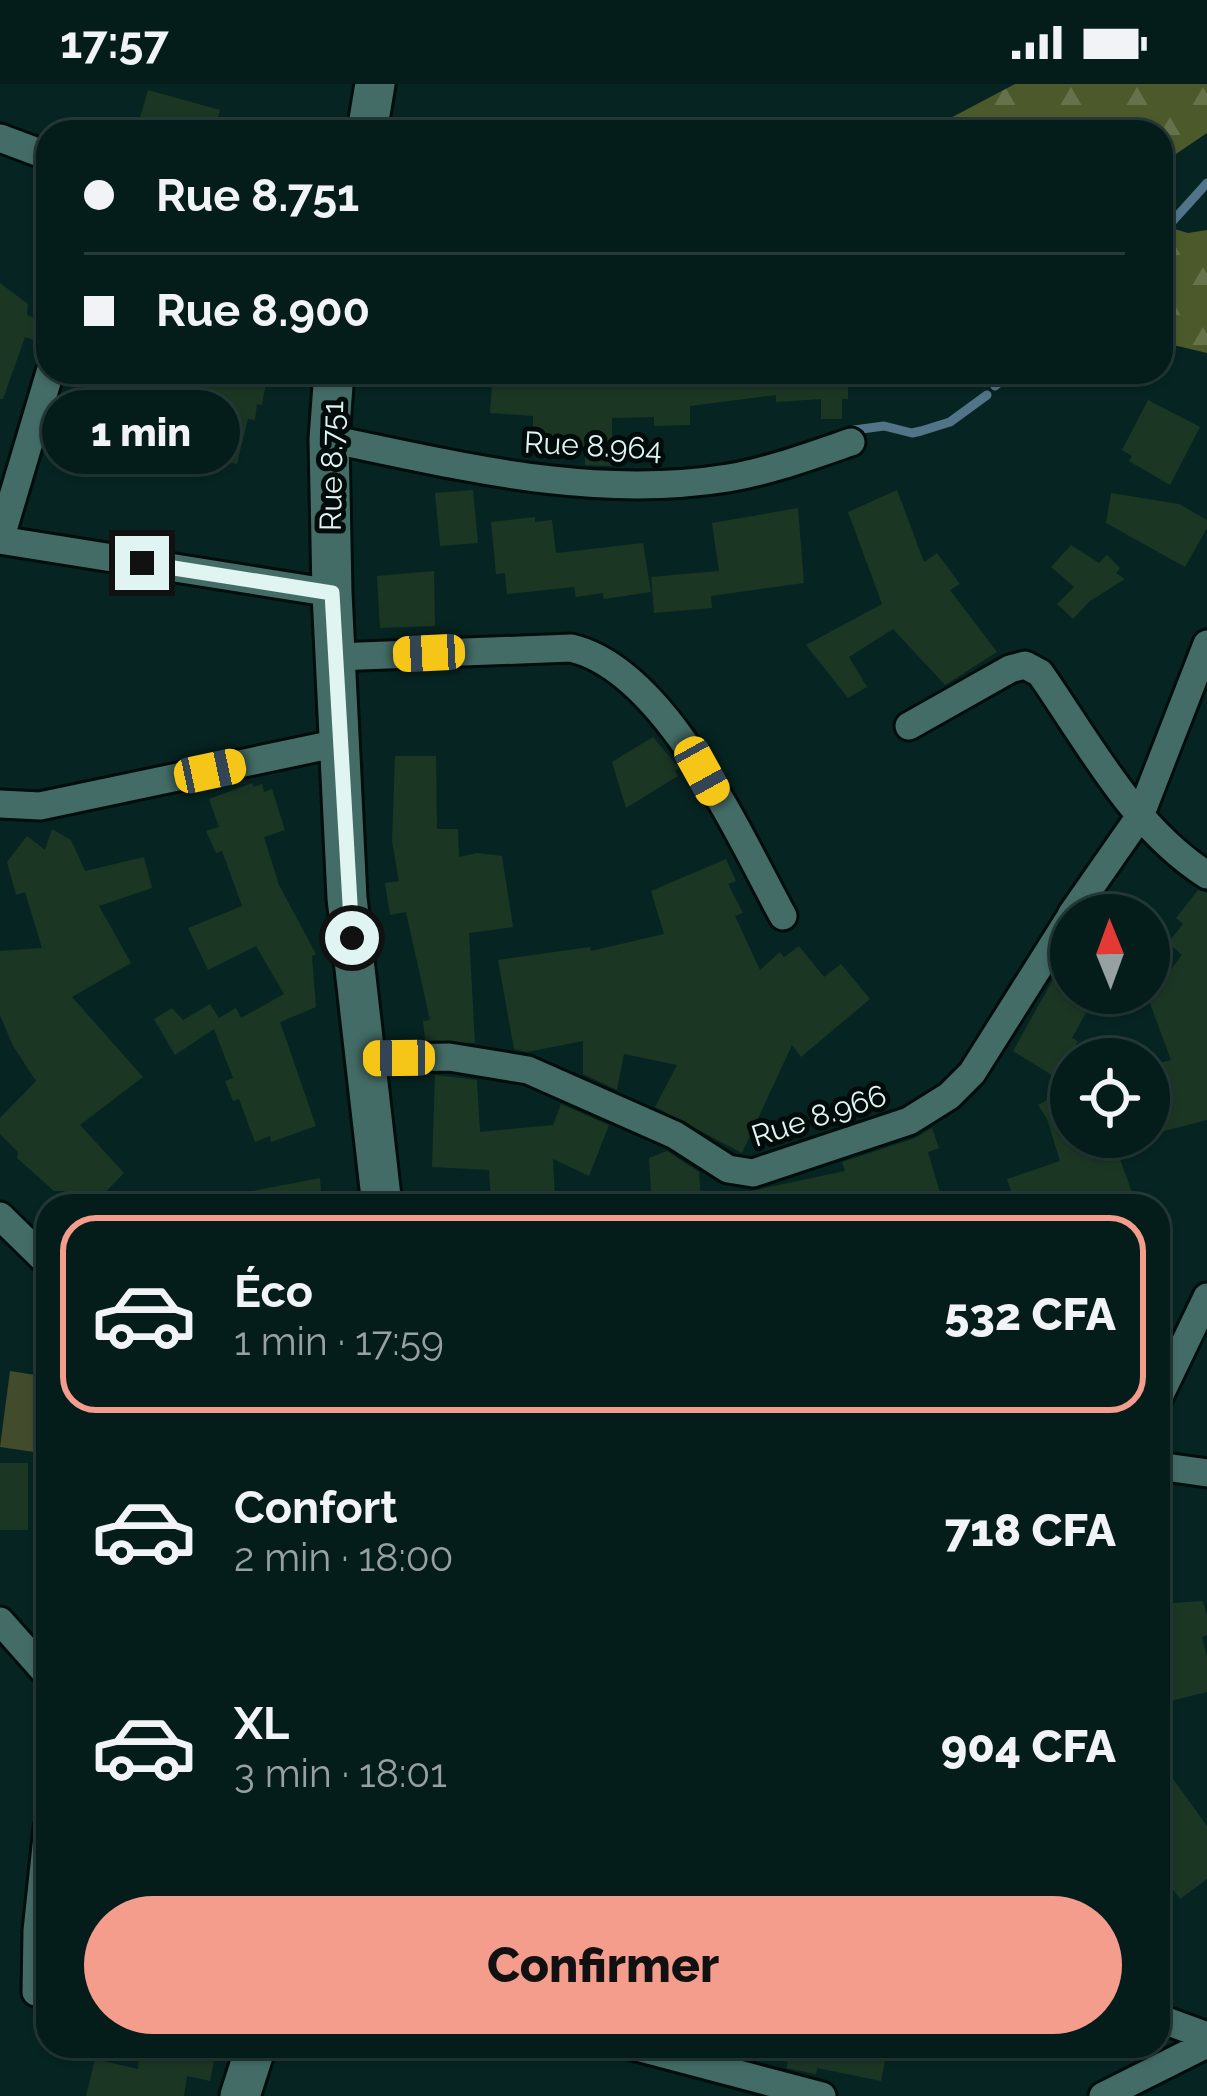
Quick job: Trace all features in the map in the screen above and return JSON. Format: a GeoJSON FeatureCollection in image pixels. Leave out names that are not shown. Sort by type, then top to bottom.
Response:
{"type":"FeatureCollection","features":[{"type":"Feature","properties":{"kind":"main road"},"geometry":{"type":"LineString","coordinates":[[370,120],[375,84]]}},
{"type":"Feature","properties":{"kind":"main road","name":"Rue 8.751"},"geometry":{"type":"LineString","coordinates":[[333,384],[329,439],[332,593],[347,898],[381,1194]]}},
{"type":"Feature","properties":{"kind":"main road"},"geometry":{"type":"LineString","coordinates":[[240,2096],[252,2058]]}},
{"type":"Feature","properties":{"kind":"street"},"geometry":{"type":"LineString","coordinates":[[0,138],[36,152]]}},
{"type":"Feature","properties":{"kind":"street"},"geometry":{"type":"LineString","coordinates":[[46,384],[0,540],[332,593]]}},
{"type":"Feature","properties":{"kind":"street","name":"Rue 8.964"},"geometry":{"type":"LineString","coordinates":[[329,439],[531,480],[606,485],[726,478],[771,469],[851,442]]}},
{"type":"Feature","properties":{"kind":"street","name":"Rue 8.966"},"geometry":{"type":"LineString","coordinates":[[1086,894],[1140,816],[1207,644]]}},
{"type":"Feature","properties":{"kind":"street"},"geometry":{"type":"LineString","coordinates":[[335,657],[571,648],[593,653],[614,667],[681,734],[783,916]]}},
{"type":"Feature","properties":{"kind":"street"},"geometry":{"type":"LineString","coordinates":[[908,726],[1025,665],[1040,673],[1140,816],[1184,860],[1207,875]]}},
{"type":"Feature","properties":{"kind":"street"},"geometry":{"type":"LineString","coordinates":[[0,804],[40,806],[339,743]]}},
{"type":"Feature","properties":{"kind":"street","name":"Rue 8.966"},"geometry":{"type":"LineString","coordinates":[[366,1059],[449,1058],[528,1070],[675,1135],[728,1169],[753,1173],[909,1121],[949,1096],[972,1073],[1050,949]]}},
{"type":"Feature","properties":{"kind":"street"},"geometry":{"type":"LineString","coordinates":[[0,1216],[36,1251]]}},
{"type":"Feature","properties":{"kind":"street"},"geometry":{"type":"LineString","coordinates":[[1170,1374],[1207,1297]]}},
{"type":"Feature","properties":{"kind":"street"},"geometry":{"type":"LineString","coordinates":[[1170,1468],[1207,1474]]}},
{"type":"Feature","properties":{"kind":"street"},"geometry":{"type":"LineString","coordinates":[[0,1621],[36,1662]]}},
{"type":"Feature","properties":{"kind":"street"},"geometry":{"type":"LineString","coordinates":[[1170,2023],[1207,2040]]}},
{"type":"Feature","properties":{"kind":"street"},"geometry":{"type":"LineString","coordinates":[[1103,2096],[1207,2040]]}},
{"type":"Feature","properties":{"kind":"street"},"geometry":{"type":"LineString","coordinates":[[678,2058],[822,2096]]}},
{"type":"Feature","properties":{"kind":"green space"},"geometry":{"type":"Polygon","coordinates":[[[1015,84],[1207,84],[1207,133],[1173,156],[1173,120],[947,120],[1015,84]]]}},
{"type":"Feature","properties":{"kind":"green space"},"geometry":{"type":"Polygon","coordinates":[[[1173,229],[1188,233],[1207,230],[1207,353],[1173,345],[1173,229]]]}},
{"type":"Feature","properties":{"kind":"green space"},"geometry":{"type":"Polygon","coordinates":[[[10,1371],[36,1375],[36,1452],[0,1447],[10,1371]]]}},
{"type":"Feature","properties":{"kind":"building"},"geometry":{"type":"Polygon","coordinates":[[[148,90],[220,110],[217,120],[139,120],[148,90]]]}},
{"type":"Feature","properties":{"kind":"building"},"geometry":{"type":"Polygon","coordinates":[[[0,283],[28,304],[27,315],[36,318],[36,331],[33,340],[25,337],[0,399],[0,283]]]}},
{"type":"Feature","properties":{"kind":"building"},"geometry":{"type":"Polygon","coordinates":[[[109,384],[266,384],[255,420],[248,419],[237,464],[146,449],[148,440],[96,426],[109,384]]]}},
{"type":"Feature","properties":{"kind":"building"},"geometry":{"type":"Polygon","coordinates":[[[492,384],[848,384],[842,419],[821,419],[821,399],[776,402],[776,395],[690,406],[690,425],[654,426],[654,417],[612,418],[612,466],[585,465],[585,447],[533,448],[533,416],[490,413],[492,384]]]}},
{"type":"Feature","properties":{"kind":"building"},"geometry":{"type":"Polygon","coordinates":[[[1148,400],[1200,427],[1170,485],[1129,461],[1132,456],[1122,450],[1148,400]]]}},
{"type":"Feature","properties":{"kind":"building"},"geometry":{"type":"Polygon","coordinates":[[[473,490],[478,543],[440,546],[435,493],[473,490]]]}},
{"type":"Feature","properties":{"kind":"building"},"geometry":{"type":"Polygon","coordinates":[[[897,490],[924,562],[937,553],[960,584],[950,590],[997,652],[945,685],[893,629],[849,657],[867,687],[848,698],[806,645],[882,604],[848,512],[897,490]]]}},
{"type":"Feature","properties":{"kind":"building"},"geometry":{"type":"Polygon","coordinates":[[[1111,493],[1179,504],[1207,520],[1185,567],[1106,523],[1111,493]]]}},
{"type":"Feature","properties":{"kind":"building"},"geometry":{"type":"Polygon","coordinates":[[[798,508],[804,583],[711,596],[712,608],[654,613],[651,577],[719,571],[712,523],[798,508]]]}},
{"type":"Feature","properties":{"kind":"building"},"geometry":{"type":"Polygon","coordinates":[[[535,517],[535,522],[552,520],[556,553],[643,543],[651,592],[604,599],[603,593],[576,597],[574,587],[507,594],[505,573],[496,574],[491,522],[535,517]]]}},
{"type":"Feature","properties":{"kind":"building"},"geometry":{"type":"Polygon","coordinates":[[[1071,545],[1099,563],[1107,555],[1125,579],[1090,601],[1073,619],[1057,604],[1074,587],[1051,567],[1071,545]]]}},
{"type":"Feature","properties":{"kind":"building"},"geometry":{"type":"Polygon","coordinates":[[[434,571],[435,626],[380,628],[377,576],[434,571]]]}},
{"type":"Feature","properties":{"kind":"building"},"geometry":{"type":"Polygon","coordinates":[[[653,737],[679,768],[678,776],[626,808],[612,762],[653,737]]]}},
{"type":"Feature","properties":{"kind":"building"},"geometry":{"type":"Polygon","coordinates":[[[395,756],[436,756],[437,829],[458,829],[459,857],[502,856],[513,927],[469,933],[475,1043],[425,1040],[423,1021],[430,1020],[406,912],[390,915],[385,883],[399,881],[392,841],[395,756]]]}},
{"type":"Feature","properties":{"kind":"building"},"geometry":{"type":"Polygon","coordinates":[[[252,783],[254,787],[262,784],[264,792],[272,789],[285,830],[264,837],[279,885],[316,954],[312,956],[316,1007],[280,1022],[316,1126],[271,1142],[270,1136],[255,1142],[239,1099],[233,1101],[225,1081],[233,1078],[214,1029],[175,1055],[154,1019],[172,1008],[183,1020],[210,1004],[219,1018],[236,1008],[241,1018],[284,994],[256,946],[208,970],[188,928],[242,906],[222,851],[216,853],[206,831],[219,827],[209,799],[252,783]]]}},
{"type":"Feature","properties":{"kind":"building"},"geometry":{"type":"Polygon","coordinates":[[[52,829],[71,840],[85,871],[144,857],[152,888],[99,906],[131,963],[72,997],[143,1077],[80,1125],[124,1173],[104,1194],[54,1191],[17,1158],[18,1152],[0,1134],[0,1118],[36,1081],[0,1015],[0,951],[42,948],[25,892],[16,895],[7,862],[27,836],[45,850],[52,829]]]}},
{"type":"Feature","properties":{"kind":"building"},"geometry":{"type":"Polygon","coordinates":[[[726,859],[736,881],[728,884],[743,913],[735,916],[760,970],[780,952],[784,957],[799,946],[824,977],[841,964],[870,999],[801,1057],[792,1045],[742,1153],[655,1107],[677,1065],[624,1054],[617,1090],[583,1074],[583,1041],[527,1052],[514,1049],[498,960],[590,947],[591,951],[664,934],[651,891],[726,859]]]}},
{"type":"Feature","properties":{"kind":"building"},"geometry":{"type":"Polygon","coordinates":[[[1198,890],[1207,893],[1207,1120],[1170,1130],[1170,1038],[1163,1038],[1154,1014],[1170,1014],[1170,970],[1182,955],[1170,945],[1183,924],[1176,918],[1198,890]]]}},
{"type":"Feature","properties":{"kind":"building"},"geometry":{"type":"Polygon","coordinates":[[[1050,985],[1050,1014],[1085,1014],[1072,1038],[1050,1038],[1050,1074],[1013,1051],[1050,985]]]}},
{"type":"Feature","properties":{"kind":"building"},"geometry":{"type":"Polygon","coordinates":[[[435,1075],[477,1080],[480,1132],[553,1125],[561,1104],[609,1125],[589,1176],[553,1159],[555,1194],[491,1194],[489,1170],[432,1167],[435,1075]]]}},
{"type":"Feature","properties":{"kind":"building"},"geometry":{"type":"Polygon","coordinates":[[[1050,1098],[1050,1129],[1038,1105],[1050,1098]]]}},
{"type":"Feature","properties":{"kind":"building"},"geometry":{"type":"Polygon","coordinates":[[[932,1128],[939,1148],[928,1152],[940,1194],[736,1194],[845,1171],[842,1162],[932,1128]]]}},
{"type":"Feature","properties":{"kind":"building"},"geometry":{"type":"Polygon","coordinates":[[[667,1151],[699,1172],[701,1194],[651,1193],[649,1158],[667,1151]]]}},
{"type":"Feature","properties":{"kind":"building"},"geometry":{"type":"Polygon","coordinates":[[[1120,1158],[1133,1194],[1012,1194],[1007,1179],[1060,1161],[1120,1158]]]}},
{"type":"Feature","properties":{"kind":"building"},"geometry":{"type":"Polygon","coordinates":[[[320,1178],[321,1194],[237,1194],[320,1178]]]}},
{"type":"Feature","properties":{"kind":"building"},"geometry":{"type":"Polygon","coordinates":[[[0,1463],[28,1463],[28,1530],[0,1530],[0,1463]]]}},
{"type":"Feature","properties":{"kind":"building"},"geometry":{"type":"Polygon","coordinates":[[[1203,1601],[1207,1692],[1170,1701],[1170,1603],[1203,1601]]]}},
{"type":"Feature","properties":{"kind":"building"},"geometry":{"type":"Polygon","coordinates":[[[1170,1775],[1207,1826],[1207,1879],[1180,1899],[1170,1885],[1170,1775]]]}},
{"type":"Feature","properties":{"kind":"building"},"geometry":{"type":"Polygon","coordinates":[[[139,2058],[215,2058],[210,2081],[187,2076],[184,2096],[86,2096],[95,2059],[138,2069],[139,2058]]]}},
{"type":"Feature","properties":{"kind":"building"},"geometry":{"type":"Polygon","coordinates":[[[770,2058],[886,2058],[881,2081],[817,2068],[816,2074],[786,2068],[788,2062],[770,2058]]]}},
{"type":"Feature","properties":{"kind":"waterway"},"geometry":{"type":"LineString","coordinates":[[1173,221],[1207,183]]}},
{"type":"Feature","properties":{"kind":"waterway"},"geometry":{"type":"LineString","coordinates":[[854,430],[884,426],[921,431],[950,422],[987,395]]}},
{"type":"Feature","properties":{"kind":"route"},"geometry":{"type":"LineString","coordinates":[[142,563],[332,593],[352,938]]}}]}
